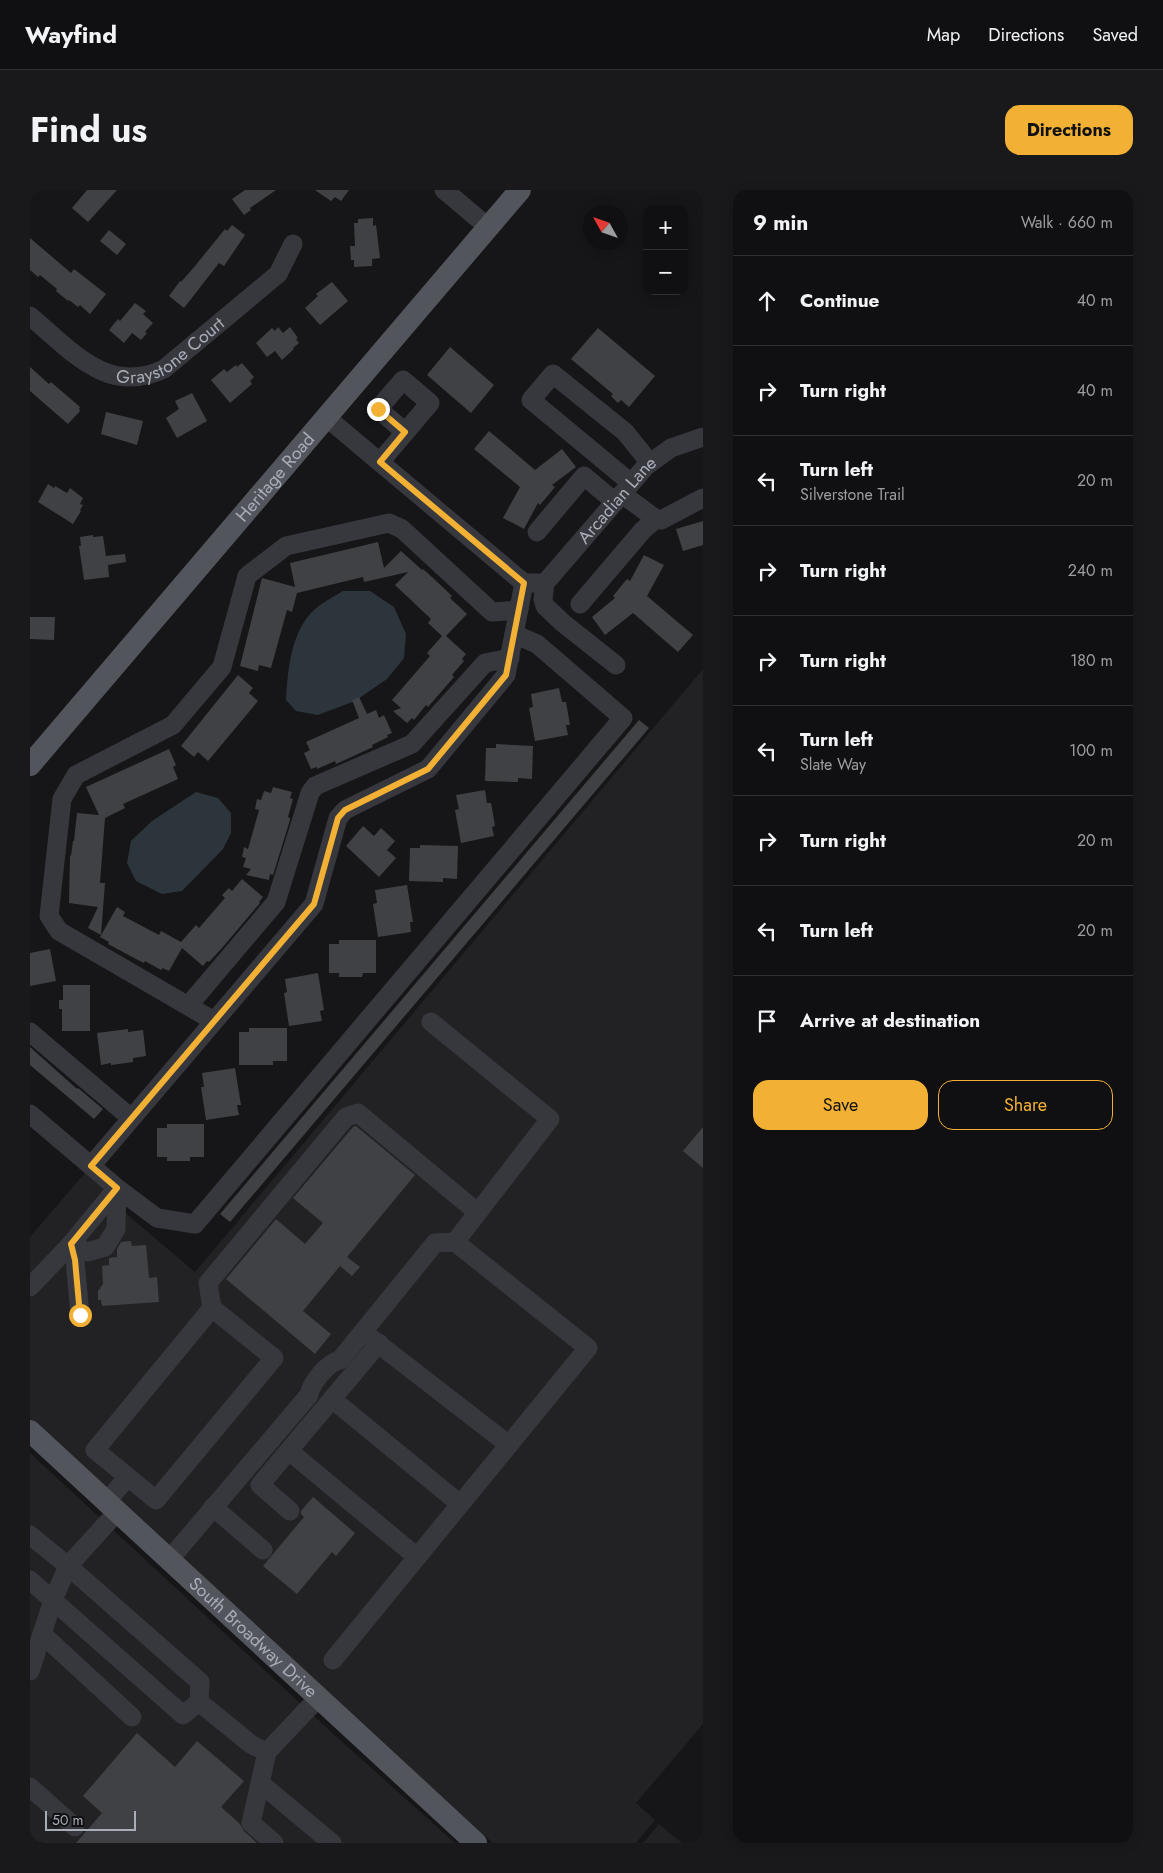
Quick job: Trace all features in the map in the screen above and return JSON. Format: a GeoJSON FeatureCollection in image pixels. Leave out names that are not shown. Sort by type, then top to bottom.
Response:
{"type":"FeatureCollection","features":[{"type":"Feature","properties":{"kind":"main road","name":"Heritage Road"},"geometry":{"type":"LineString","coordinates":[[30,765],[520,190]]}},
{"type":"Feature","properties":{"kind":"main road","name":"South Broadway Drive"},"geometry":{"type":"LineString","coordinates":[[30,1432],[318,1698],[464,1839]]}},
{"type":"Feature","properties":{"kind":"street"},"geometry":{"type":"LineString","coordinates":[[444,190],[488,227]]}},
{"type":"Feature","properties":{"kind":"street","name":"Graystone Court"},"geometry":{"type":"LineString","coordinates":[[30,316],[97,370],[119,377],[143,377],[164,369],[278,274],[292,244]]}},
{"type":"Feature","properties":{"kind":"street"},"geometry":{"type":"LineString","coordinates":[[650,463],[625,432],[553,374],[531,400],[623,493],[656,519],[661,520],[703,498]]}},
{"type":"Feature","properties":{"kind":"street"},"geometry":{"type":"LineString","coordinates":[[326,417],[524,583],[544,583],[543,599],[545,606],[563,623],[616,665]]}},
{"type":"Feature","properties":{"kind":"street"},"geometry":{"type":"LineString","coordinates":[[380,462],[405,432]]}},
{"type":"Feature","properties":{"kind":"street","name":"Arcadian Lane"},"geometry":{"type":"LineString","coordinates":[[544,583],[650,463],[671,448],[703,437]]}},
{"type":"Feature","properties":{"kind":"street"},"geometry":{"type":"LineString","coordinates":[[537,532],[584,476],[623,493]]}},
{"type":"Feature","properties":{"kind":"street"},"geometry":{"type":"LineString","coordinates":[[580,604],[644,530],[656,519]]}},
{"type":"Feature","properties":{"kind":"street"},"geometry":{"type":"LineString","coordinates":[[214,1021],[60,931],[49,916],[62,799],[76,775],[173,725],[222,667],[247,576],[286,546],[390,523],[402,529],[492,612],[520,610]]}},
{"type":"Feature","properties":{"kind":"street"},"geometry":{"type":"LineString","coordinates":[[91,1166],[314,904],[338,818],[345,810],[428,769],[506,675],[524,583]]}},
{"type":"Feature","properties":{"kind":"street"},"geometry":{"type":"LineString","coordinates":[[30,1114],[117,1188],[156,1218],[195,1224],[623,718],[537,644],[514,634]]}},
{"type":"Feature","properties":{"kind":"street"},"geometry":{"type":"LineString","coordinates":[[188,1006],[276,902],[310,794],[315,786],[412,744],[485,663],[510,658]]}},
{"type":"Feature","properties":{"kind":"street"},"geometry":{"type":"LineString","coordinates":[[431,1022],[550,1119],[455,1242]]}},
{"type":"Feature","properties":{"kind":"street"},"geometry":{"type":"LineString","coordinates":[[30,1032],[131,1118]]}},
{"type":"Feature","properties":{"kind":"street"},"geometry":{"type":"LineString","coordinates":[[212,1308],[95,1450],[156,1500],[274,1358],[212,1308],[208,1283],[346,1117],[358,1113],[477,1212]]}},
{"type":"Feature","properties":{"kind":"street"},"geometry":{"type":"LineString","coordinates":[[30,1287],[71,1244],[117,1188]]}},
{"type":"Feature","properties":{"kind":"street"},"geometry":{"type":"LineString","coordinates":[[71,1244],[86,1252],[105,1247],[116,1229],[117,1188]]}},
{"type":"Feature","properties":{"kind":"street"},"geometry":{"type":"LineString","coordinates":[[169,1560],[309,1395],[318,1393],[339,1368],[340,1360],[435,1244],[455,1242],[588,1348],[333,1660]]}},
{"type":"Feature","properties":{"kind":"street"},"geometry":{"type":"LineString","coordinates":[[71,1244],[75,1260],[80,1315]]}},
{"type":"Feature","properties":{"kind":"street"},"geometry":{"type":"LineString","coordinates":[[363,1332],[509,1445]]}},
{"type":"Feature","properties":{"kind":"street"},"geometry":{"type":"LineString","coordinates":[[290,1511],[260,1485],[378,1343]]}},
{"type":"Feature","properties":{"kind":"street"},"geometry":{"type":"LineString","coordinates":[[332,1400],[460,1504]]}},
{"type":"Feature","properties":{"kind":"street"},"geometry":{"type":"LineString","coordinates":[[288,1451],[417,1557]]}},
{"type":"Feature","properties":{"kind":"street"},"geometry":{"type":"LineString","coordinates":[[30,1672],[53,1600],[68,1566],[112,1507],[128,1477]]}},
{"type":"Feature","properties":{"kind":"street"},"geometry":{"type":"LineString","coordinates":[[214,1508],[263,1550]]}},
{"type":"Feature","properties":{"kind":"street"},"geometry":{"type":"LineString","coordinates":[[30,1535],[200,1682],[199,1702],[183,1715],[30,1580]]}},
{"type":"Feature","properties":{"kind":"street"},"geometry":{"type":"LineString","coordinates":[[42,1634],[132,1716]]}},
{"type":"Feature","properties":{"kind":"street"},"geometry":{"type":"LineString","coordinates":[[274,1843],[250,1824],[267,1752],[318,1698]]}},
{"type":"Feature","properties":{"kind":"street"},"geometry":{"type":"LineString","coordinates":[[199,1702],[252,1745],[267,1752]]}},
{"type":"Feature","properties":{"kind":"street"},"geometry":{"type":"LineString","coordinates":[[260,1783],[332,1843]]}},
{"type":"Feature","properties":{"kind":"street"},"geometry":{"type":"LineString","coordinates":[[30,1787],[75,1827]]}},
{"type":"Feature","properties":{"kind":"shaded area"},"geometry":{"type":"Polygon","coordinates":[[[343,591],[370,591],[394,607],[406,634],[404,658],[387,679],[355,701],[318,715],[296,711],[286,700],[290,661],[297,636],[310,614],[320,605],[343,591]]]}},
{"type":"Feature","properties":{"kind":"shaded area"},"geometry":{"type":"Polygon","coordinates":[[[703,669],[703,1724],[636,1803],[655,1820],[636,1843],[493,1843],[30,1431],[30,1237],[91,1166],[124,1212],[195,1272],[703,669]]]}},
{"type":"Feature","properties":{"kind":"shaded area"},"geometry":{"type":"Polygon","coordinates":[[[196,792],[218,798],[231,813],[231,833],[223,849],[182,891],[162,894],[136,881],[127,863],[131,841],[152,821],[196,792]]]}},
{"type":"Feature","properties":{"kind":"shaded area"},"geometry":{"type":"Polygon","coordinates":[[[30,1453],[340,1740],[455,1843],[30,1843],[30,1453]]]}},
{"type":"Feature","properties":{"kind":"shaded area"},"geometry":{"type":"Polygon","coordinates":[[[659,1824],[682,1843],[643,1843],[659,1824]]]}},
{"type":"Feature","properties":{"kind":"building"},"geometry":{"type":"Polygon","coordinates":[[[87,190],[117,190],[88,222],[72,208],[87,190]]]}},
{"type":"Feature","properties":{"kind":"building"},"geometry":{"type":"Polygon","coordinates":[[[245,190],[276,190],[250,208],[251,210],[244,215],[232,199],[245,190]]]}},
{"type":"Feature","properties":{"kind":"building"},"geometry":{"type":"Polygon","coordinates":[[[315,190],[349,190],[341,201],[335,197],[331,201],[315,190]]]}},
{"type":"Feature","properties":{"kind":"building"},"geometry":{"type":"Polygon","coordinates":[[[373,218],[373,226],[376,225],[380,258],[372,259],[372,266],[354,267],[354,260],[351,260],[350,246],[355,246],[354,223],[358,223],[358,219],[373,218]]]}},
{"type":"Feature","properties":{"kind":"building"},"geometry":{"type":"Polygon","coordinates":[[[232,225],[245,235],[224,266],[219,263],[184,308],[169,296],[225,229],[227,231],[232,225]]]}},
{"type":"Feature","properties":{"kind":"building"},"geometry":{"type":"Polygon","coordinates":[[[109,230],[126,244],[117,255],[100,241],[109,230]]]}},
{"type":"Feature","properties":{"kind":"building"},"geometry":{"type":"Polygon","coordinates":[[[30,238],[71,273],[74,269],[106,294],[90,314],[80,305],[78,307],[68,301],[40,275],[38,277],[30,270],[30,238]]]}},
{"type":"Feature","properties":{"kind":"building"},"geometry":{"type":"Polygon","coordinates":[[[332,282],[348,301],[320,325],[305,308],[318,296],[316,294],[332,282]]]}},
{"type":"Feature","properties":{"kind":"building"},"geometry":{"type":"Polygon","coordinates":[[[135,303],[146,311],[143,314],[153,323],[141,340],[132,333],[124,343],[109,330],[118,319],[120,321],[135,303]]]}},
{"type":"Feature","properties":{"kind":"building"},"geometry":{"type":"Polygon","coordinates":[[[278,327],[283,333],[290,327],[298,338],[296,339],[299,343],[282,360],[275,351],[267,357],[256,343],[272,328],[275,331],[278,327]]]}},
{"type":"Feature","properties":{"kind":"building"},"geometry":{"type":"Polygon","coordinates":[[[598,328],[655,376],[629,407],[621,400],[618,403],[611,396],[613,394],[571,359],[598,328]]]}},
{"type":"Feature","properties":{"kind":"building"},"geometry":{"type":"Polygon","coordinates":[[[450,347],[494,385],[471,413],[427,375],[450,347]]]}},
{"type":"Feature","properties":{"kind":"building"},"geometry":{"type":"Polygon","coordinates":[[[242,363],[254,377],[250,381],[252,384],[230,403],[211,380],[224,369],[227,372],[242,363]]]}},
{"type":"Feature","properties":{"kind":"building"},"geometry":{"type":"Polygon","coordinates":[[[30,367],[80,407],[80,411],[68,424],[30,391],[30,367]]]}},
{"type":"Feature","properties":{"kind":"building"},"geometry":{"type":"Polygon","coordinates":[[[192,393],[207,421],[177,438],[166,418],[179,409],[175,401],[192,393]]]}},
{"type":"Feature","properties":{"kind":"building"},"geometry":{"type":"Polygon","coordinates":[[[106,412],[143,421],[137,445],[101,434],[106,412]]]}},
{"type":"Feature","properties":{"kind":"building"},"geometry":{"type":"Polygon","coordinates":[[[489,431],[535,470],[562,449],[576,467],[552,485],[555,487],[540,505],[538,503],[524,529],[503,518],[520,487],[474,449],[489,431]]]}},
{"type":"Feature","properties":{"kind":"building"},"geometry":{"type":"Polygon","coordinates":[[[48,484],[67,493],[70,488],[83,498],[80,504],[83,505],[81,511],[73,524],[38,502],[48,484]]]}},
{"type":"Feature","properties":{"kind":"building"},"geometry":{"type":"Polygon","coordinates":[[[703,521],[703,545],[683,551],[676,529],[703,521]]]}},
{"type":"Feature","properties":{"kind":"building"},"geometry":{"type":"Polygon","coordinates":[[[93,535],[93,537],[103,536],[106,556],[125,554],[126,562],[108,565],[109,577],[84,580],[79,546],[81,546],[80,537],[93,535]]]}},
{"type":"Feature","properties":{"kind":"building"},"geometry":{"type":"Polygon","coordinates":[[[378,542],[384,568],[401,551],[452,596],[450,598],[467,614],[446,636],[466,654],[462,659],[464,661],[452,675],[454,677],[414,720],[412,718],[407,723],[393,711],[401,708],[392,700],[430,656],[427,653],[442,636],[428,623],[431,619],[395,585],[408,572],[364,582],[363,577],[297,593],[292,612],[287,610],[271,668],[259,665],[258,671],[240,666],[262,578],[295,587],[290,563],[378,542]]]}},
{"type":"Feature","properties":{"kind":"building"},"geometry":{"type":"Polygon","coordinates":[[[644,555],[664,565],[647,596],[693,635],[678,652],[633,613],[605,635],[592,617],[615,598],[613,596],[627,579],[630,581],[644,555]]]}},
{"type":"Feature","properties":{"kind":"building"},"geometry":{"type":"Polygon","coordinates":[[[30,617],[55,617],[54,640],[30,639],[30,617]]]}},
{"type":"Feature","properties":{"kind":"building"},"geometry":{"type":"Polygon","coordinates":[[[238,675],[253,688],[249,693],[258,701],[208,761],[198,752],[194,757],[181,746],[238,675]]]}},
{"type":"Feature","properties":{"kind":"building"},"geometry":{"type":"Polygon","coordinates":[[[559,688],[562,702],[566,702],[570,725],[566,725],[568,735],[535,741],[529,708],[533,707],[531,694],[559,688]]]}},
{"type":"Feature","properties":{"kind":"building"},"geometry":{"type":"Polygon","coordinates":[[[359,697],[367,714],[376,710],[379,718],[384,715],[392,733],[372,745],[373,747],[336,764],[335,761],[317,769],[317,767],[311,769],[304,753],[310,750],[306,742],[359,718],[352,700],[359,697]]]}},
{"type":"Feature","properties":{"kind":"building"},"geometry":{"type":"Polygon","coordinates":[[[639,720],[649,728],[230,1222],[220,1214],[639,720]]]}},
{"type":"Feature","properties":{"kind":"building"},"geometry":{"type":"Polygon","coordinates":[[[496,744],[533,746],[532,779],[518,778],[518,782],[485,781],[486,748],[496,748],[496,744]]]}},
{"type":"Feature","properties":{"kind":"building"},"geometry":{"type":"Polygon","coordinates":[[[169,749],[176,765],[173,767],[178,779],[123,804],[125,808],[105,818],[100,883],[105,883],[101,935],[88,928],[98,907],[69,903],[70,855],[74,841],[77,813],[99,815],[86,787],[169,749]]]}},
{"type":"Feature","properties":{"kind":"building"},"geometry":{"type":"Polygon","coordinates":[[[273,787],[292,792],[290,798],[293,799],[288,817],[290,820],[273,875],[270,874],[269,880],[246,875],[251,869],[243,867],[246,858],[242,857],[244,847],[248,849],[259,810],[255,809],[257,799],[261,800],[264,791],[271,793],[273,787]]]}},
{"type":"Feature","properties":{"kind":"building"},"geometry":{"type":"Polygon","coordinates":[[[485,790],[487,803],[491,803],[495,826],[492,827],[494,836],[461,843],[455,810],[459,809],[456,795],[485,790]]]}},
{"type":"Feature","properties":{"kind":"building"},"geometry":{"type":"Polygon","coordinates":[[[363,826],[374,836],[381,828],[395,841],[387,850],[396,858],[379,877],[346,846],[363,826]]]}},
{"type":"Feature","properties":{"kind":"building"},"geometry":{"type":"Polygon","coordinates":[[[420,845],[458,846],[457,879],[443,878],[443,882],[409,881],[410,848],[420,848],[420,845]]]}},
{"type":"Feature","properties":{"kind":"building"},"geometry":{"type":"Polygon","coordinates":[[[242,879],[263,897],[222,948],[203,966],[182,948],[169,971],[163,968],[161,970],[108,944],[109,942],[100,937],[117,907],[125,912],[123,916],[159,935],[161,931],[181,942],[196,925],[199,928],[225,898],[222,895],[229,888],[232,891],[242,879]]]}},
{"type":"Feature","properties":{"kind":"building"},"geometry":{"type":"Polygon","coordinates":[[[407,885],[413,922],[410,922],[411,932],[378,937],[373,904],[377,903],[375,890],[407,885]]]}},
{"type":"Feature","properties":{"kind":"building"},"geometry":{"type":"Polygon","coordinates":[[[339,940],[376,940],[376,973],[363,973],[362,977],[339,977],[339,973],[329,973],[329,944],[339,944],[339,940]]]}},
{"type":"Feature","properties":{"kind":"building"},"geometry":{"type":"Polygon","coordinates":[[[50,949],[56,981],[30,986],[30,953],[50,949]]]}},
{"type":"Feature","properties":{"kind":"building"},"geometry":{"type":"Polygon","coordinates":[[[318,973],[324,1010],[320,1011],[322,1021],[289,1026],[284,993],[287,992],[285,979],[318,973]]]}},
{"type":"Feature","properties":{"kind":"building"},"geometry":{"type":"Polygon","coordinates":[[[63,985],[90,985],[90,1031],[62,1031],[62,1009],[59,1009],[59,1000],[63,1000],[63,985]]]}},
{"type":"Feature","properties":{"kind":"building"},"geometry":{"type":"Polygon","coordinates":[[[249,1028],[287,1028],[287,1061],[273,1061],[273,1065],[239,1065],[239,1032],[249,1032],[249,1028]]]}},
{"type":"Feature","properties":{"kind":"building"},"geometry":{"type":"Polygon","coordinates":[[[128,1029],[128,1032],[143,1030],[146,1056],[133,1058],[133,1062],[101,1065],[97,1033],[128,1029]]]}},
{"type":"Feature","properties":{"kind":"building"},"geometry":{"type":"Polygon","coordinates":[[[30,1047],[77,1089],[103,1109],[94,1119],[30,1065],[30,1047]]]}},
{"type":"Feature","properties":{"kind":"building"},"geometry":{"type":"Polygon","coordinates":[[[235,1068],[241,1105],[237,1105],[239,1115],[206,1120],[201,1087],[204,1087],[202,1073],[235,1068]]]}},
{"type":"Feature","properties":{"kind":"building"},"geometry":{"type":"Polygon","coordinates":[[[167,1124],[204,1124],[204,1157],[190,1157],[190,1161],[167,1161],[167,1157],[157,1157],[157,1128],[167,1128],[167,1124]]]}},
{"type":"Feature","properties":{"kind":"building"},"geometry":{"type":"Polygon","coordinates":[[[356,1126],[415,1175],[347,1257],[360,1267],[352,1276],[340,1266],[303,1311],[331,1334],[315,1354],[226,1279],[276,1219],[305,1244],[323,1223],[293,1198],[353,1127],[356,1126]]]}},
{"type":"Feature","properties":{"kind":"building"},"geometry":{"type":"Polygon","coordinates":[[[703,1127],[703,1168],[683,1151],[703,1127]]]}},
{"type":"Feature","properties":{"kind":"building"},"geometry":{"type":"Polygon","coordinates":[[[131,1241],[132,1246],[146,1245],[149,1278],[157,1277],[159,1302],[102,1306],[101,1300],[98,1300],[98,1291],[103,1284],[102,1266],[109,1265],[109,1258],[117,1257],[117,1249],[121,1242],[131,1241]]]}},
{"type":"Feature","properties":{"kind":"building"},"geometry":{"type":"Polygon","coordinates":[[[313,1497],[355,1533],[336,1556],[332,1552],[297,1594],[263,1566],[304,1517],[301,1511],[313,1497]]]}},
{"type":"Feature","properties":{"kind":"building"},"geometry":{"type":"Polygon","coordinates":[[[137,1733],[175,1767],[197,1741],[244,1781],[221,1807],[257,1843],[76,1843],[102,1813],[83,1796],[137,1733]]]}},
{"type":"Feature","properties":{"kind":"route"},"geometry":{"type":"LineString","coordinates":[[80,1315],[75,1260],[71,1244],[117,1188],[91,1166],[314,904],[338,818],[345,810],[428,769],[506,675],[524,583],[380,462],[405,432],[378,409]]}}]}
